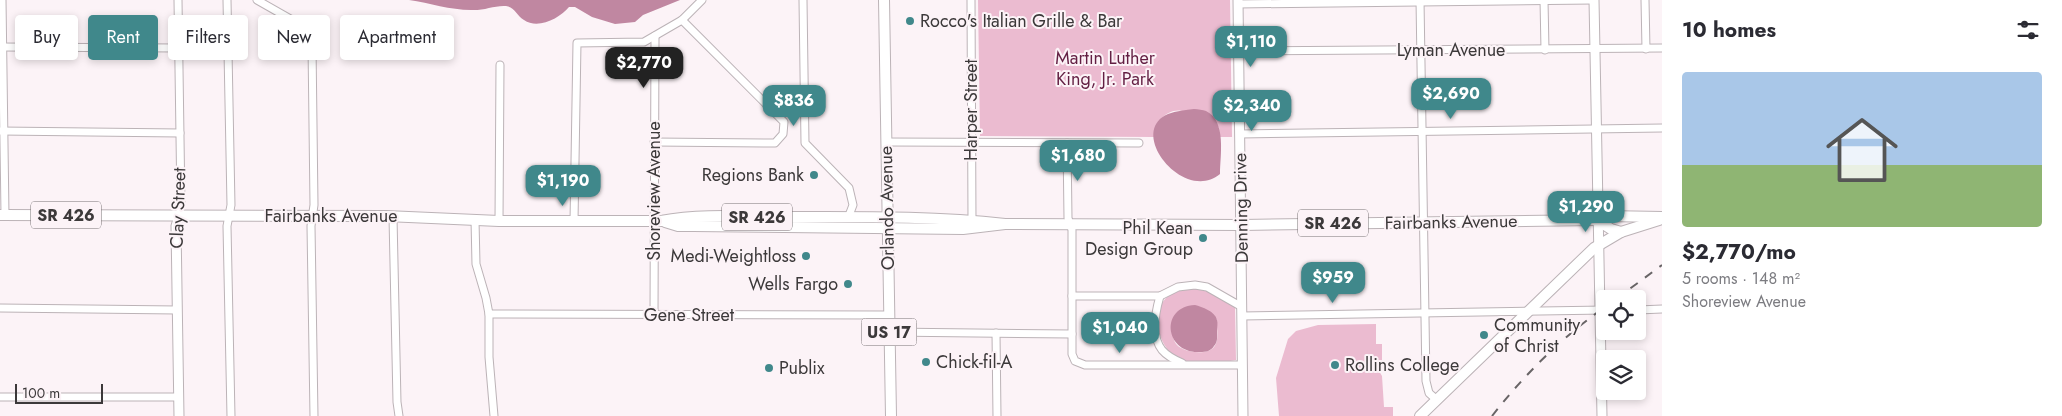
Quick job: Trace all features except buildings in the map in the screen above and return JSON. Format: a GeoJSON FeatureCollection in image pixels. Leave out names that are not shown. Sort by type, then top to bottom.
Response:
{"type":"FeatureCollection","features":[{"type":"Feature","properties":{"kind":"main road","name":"Orlando Avenue"},"geometry":{"type":"LineString","coordinates":[[884,0],[891,416]]}},
{"type":"Feature","properties":{"kind":"main road","name":"Fairbanks Avenue"},"geometry":{"type":"LineString","coordinates":[[3,215],[312,216],[499,221],[658,221],[710,217],[848,218],[963,229],[1005,224],[1242,225],[1597,220],[1606,216],[1662,218]]}},
{"type":"Feature","properties":{"kind":"main road","name":"Fairbanks Avenue"},"geometry":{"type":"LineString","coordinates":[[1597,220],[1611,229],[1621,232],[1662,218]]}},
{"type":"Feature","properties":{"kind":"main road","name":"Fairbanks Avenue"},"geometry":{"type":"LineString","coordinates":[[658,221],[685,226],[972,220],[1005,224]]}},
{"type":"Feature","properties":{"kind":"main road"},"geometry":{"type":"LineString","coordinates":[[1420,416],[1598,245],[1621,232]]}},
{"type":"Feature","properties":{"kind":"street"},"geometry":{"type":"LineString","coordinates":[[2,0],[1,132],[3,215]]}},
{"type":"Feature","properties":{"kind":"street","name":"Clay Street"},"geometry":{"type":"LineString","coordinates":[[178,0],[178,15]]}},
{"type":"Feature","properties":{"kind":"street"},"geometry":{"type":"LineString","coordinates":[[228,0],[231,197],[227,226],[231,416]]}},
{"type":"Feature","properties":{"kind":"street"},"geometry":{"type":"LineString","coordinates":[[257,0],[314,33],[312,46],[314,196],[311,226],[314,416]]}},
{"type":"Feature","properties":{"kind":"street"},"geometry":{"type":"LineString","coordinates":[[574,221],[577,42],[644,42],[682,20],[702,0]]}},
{"type":"Feature","properties":{"kind":"street"},"geometry":{"type":"LineString","coordinates":[[803,0],[805,143],[849,188],[853,205],[848,218]]}},
{"type":"Feature","properties":{"kind":"street","name":"Harper Street"},"geometry":{"type":"LineString","coordinates":[[971,0],[972,220]]}},
{"type":"Feature","properties":{"kind":"street"},"geometry":{"type":"LineString","coordinates":[[1544,0],[1546,50]]}},
{"type":"Feature","properties":{"kind":"street"},"geometry":{"type":"LineString","coordinates":[[1238,2],[1594,0],[1597,220],[1601,290]]}},
{"type":"Feature","properties":{"kind":"street"},"geometry":{"type":"LineString","coordinates":[[1645,0],[1646,49]]}},
{"type":"Feature","properties":{"kind":"street"},"geometry":{"type":"LineString","coordinates":[[1420,1],[1427,386],[1429,393],[1437,400]]}},
{"type":"Feature","properties":{"kind":"street","name":"Denning Drive"},"geometry":{"type":"LineString","coordinates":[[1238,2],[1243,416]]}},
{"type":"Feature","properties":{"kind":"street"},"geometry":{"type":"LineString","coordinates":[[654,142],[774,142],[783,134],[784,122],[682,20]]}},
{"type":"Feature","properties":{"kind":"street","name":"Shoreview Avenue"},"geometry":{"type":"LineString","coordinates":[[654,316],[658,221],[654,142],[655,36]]}},
{"type":"Feature","properties":{"kind":"street"},"geometry":{"type":"LineString","coordinates":[[1,47],[168,48]]}},
{"type":"Feature","properties":{"kind":"street","name":"Lyman Avenue"},"geometry":{"type":"LineString","coordinates":[[1239,52],[1662,48]]}},
{"type":"Feature","properties":{"kind":"street","name":"Clay Street"},"geometry":{"type":"LineString","coordinates":[[179,60],[182,205],[176,226],[179,416]]}},
{"type":"Feature","properties":{"kind":"street"},"geometry":{"type":"LineString","coordinates":[[499,221],[500,65]]}},
{"type":"Feature","properties":{"kind":"street"},"geometry":{"type":"LineString","coordinates":[[1240,134],[1662,128]]}},
{"type":"Feature","properties":{"kind":"street"},"geometry":{"type":"LineString","coordinates":[[1,132],[180,133]]}},
{"type":"Feature","properties":{"kind":"street"},"geometry":{"type":"LineString","coordinates":[[886,142],[1139,143]]}},
{"type":"Feature","properties":{"kind":"street"},"geometry":{"type":"LineString","coordinates":[[1067,142],[1068,218],[1072,230],[1072,354],[1075,361],[1085,365],[1242,365]]}},
{"type":"Feature","properties":{"kind":"street"},"geometry":{"type":"LineString","coordinates":[[393,217],[397,402],[399,416]]}},
{"type":"Feature","properties":{"kind":"street"},"geometry":{"type":"LineString","coordinates":[[474,220],[476,264],[486,298],[488,314],[489,357],[494,416]]}},
{"type":"Feature","properties":{"kind":"street"},"geometry":{"type":"LineString","coordinates":[[1072,296],[1160,296],[1178,287],[1195,285],[1207,287],[1242,312],[1425,313],[1596,310]]}},
{"type":"Feature","properties":{"kind":"street"},"geometry":{"type":"LineString","coordinates":[[1160,296],[1155,325],[1157,338],[1162,350],[1168,356],[1184,364]]}},
{"type":"Feature","properties":{"kind":"street"},"geometry":{"type":"LineString","coordinates":[[0,308],[177,310]]}},
{"type":"Feature","properties":{"kind":"street"},"geometry":{"type":"LineString","coordinates":[[1646,310],[1662,309]]}},
{"type":"Feature","properties":{"kind":"street","name":"Gene Street"},"geometry":{"type":"LineString","coordinates":[[488,314],[654,316],[889,315]]}},
{"type":"Feature","properties":{"kind":"street"},"geometry":{"type":"LineString","coordinates":[[890,332],[1072,334]]}},
{"type":"Feature","properties":{"kind":"street"},"geometry":{"type":"LineString","coordinates":[[996,333],[997,416]]}},
{"type":"Feature","properties":{"kind":"street"},"geometry":{"type":"LineString","coordinates":[[1602,416],[1603,340]]}},
{"type":"Feature","properties":{"kind":"street"},"geometry":{"type":"LineString","coordinates":[[1158,365],[1161,360],[1162,350]]}},
{"type":"Feature","properties":{"kind":"street"},"geometry":{"type":"LineString","coordinates":[[0,397],[178,397]]}},
{"type":"Feature","properties":{"kind":"green space","name":"Martin Luther King, Jr. Park"},"geometry":{"type":"Polygon","coordinates":[[[978,0],[1230,0],[1232,137],[1220,137],[1219,127],[1182,111],[1171,112],[1162,118],[1155,132],[1155,137],[980,136],[978,0]]]}},
{"type":"Feature","properties":{"kind":"green space"},"geometry":{"type":"Polygon","coordinates":[[[1194,287],[1207,290],[1235,307],[1236,360],[1214,363],[1184,361],[1171,353],[1166,347],[1159,331],[1158,313],[1161,305],[1169,296],[1194,287]],[[1217,319],[1171,330],[1175,342],[1184,350],[1201,352],[1211,350],[1216,344],[1217,319]]]}},
{"type":"Feature","properties":{"kind":"green space"},"geometry":{"type":"Polygon","coordinates":[[[1376,324],[1376,344],[1382,344],[1382,366],[1376,366],[1382,376],[1384,407],[1393,407],[1393,416],[1279,416],[1276,378],[1288,339],[1296,331],[1318,325],[1376,324]]]}},
{"type":"Feature","properties":{"kind":"shaded area"},"geometry":{"type":"Polygon","coordinates":[[[409,0],[680,0],[643,15],[635,22],[615,24],[592,17],[575,7],[569,7],[554,19],[536,24],[524,20],[512,8],[506,6],[463,10],[409,0]]]}},
{"type":"Feature","properties":{"kind":"shaded area"},"geometry":{"type":"Polygon","coordinates":[[[1194,109],[1206,111],[1213,116],[1220,131],[1220,174],[1206,181],[1191,180],[1177,173],[1165,162],[1157,149],[1153,135],[1157,123],[1168,114],[1194,109]]]}},
{"type":"Feature","properties":{"kind":"shaded area"},"geometry":{"type":"Polygon","coordinates":[[[1195,305],[1211,312],[1217,320],[1216,343],[1211,349],[1206,351],[1188,351],[1179,346],[1171,330],[1172,321],[1176,313],[1183,308],[1195,305]]]}},
{"type":"Feature","properties":{"kind":"railway"},"geometry":{"type":"LineString","coordinates":[[1628,290],[1662,265]]}},
{"type":"Feature","properties":{"kind":"railway"},"geometry":{"type":"LineString","coordinates":[[1492,416],[1544,357],[1596,314]]}},
{"type":"Feature","properties":{"kind":"place","name":"Rocco's Italian Grille & Bar"},"geometry":{"type":"Point","coordinates":[910,21]}},
{"type":"Feature","properties":{"kind":"place","name":"Regions Bank"},"geometry":{"type":"Point","coordinates":[814,175]}},
{"type":"Feature","properties":{"kind":"place","name":"Phil Kean Design Group"},"geometry":{"type":"Point","coordinates":[1203,238]}},
{"type":"Feature","properties":{"kind":"place","name":"Medi-Weightloss"},"geometry":{"type":"Point","coordinates":[806,256]}},
{"type":"Feature","properties":{"kind":"place","name":"Wells Fargo"},"geometry":{"type":"Point","coordinates":[848,284]}},
{"type":"Feature","properties":{"kind":"place","name":"Community of Christ"},"geometry":{"type":"Point","coordinates":[1484,335]}},
{"type":"Feature","properties":{"kind":"place","name":"Chick-fil-A"},"geometry":{"type":"Point","coordinates":[926,362]}},
{"type":"Feature","properties":{"kind":"place","name":"Rollins College"},"geometry":{"type":"Point","coordinates":[1335,365]}},
{"type":"Feature","properties":{"kind":"place","name":"Publix"},"geometry":{"type":"Point","coordinates":[769,368]}}]}
